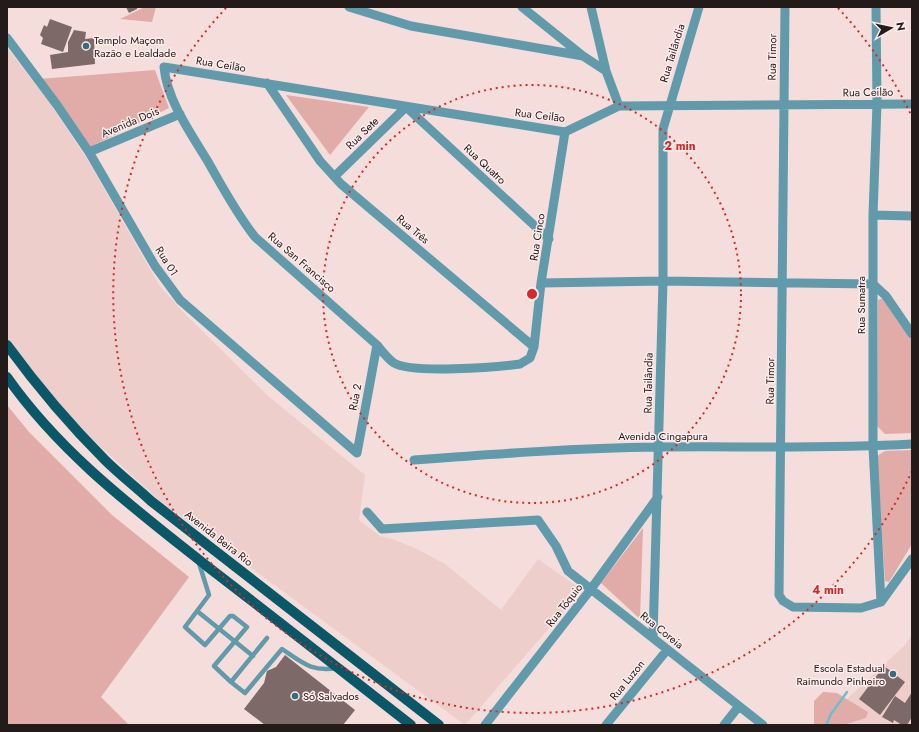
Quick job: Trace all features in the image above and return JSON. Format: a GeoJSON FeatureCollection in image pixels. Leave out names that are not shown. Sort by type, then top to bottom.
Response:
{"type":"FeatureCollection","features":[{"type":"Feature","properties":{"kind":"main road","name":"Avenida Beira Rio"},"geometry":{"type":"LineString","coordinates":[[7,345],[33,380],[106,460],[151,501],[440,725]]}},
{"type":"Feature","properties":{"kind":"main road"},"geometry":{"type":"LineString","coordinates":[[7,376],[53,432],[92,473],[145,518],[411,725]]}},
{"type":"Feature","properties":{"kind":"main road"},"geometry":{"type":"LineString","coordinates":[[340,670],[354,658]]}},
{"type":"Feature","properties":{"kind":"street"},"geometry":{"type":"LineString","coordinates":[[349,7],[410,26],[583,56]]}},
{"type":"Feature","properties":{"kind":"street"},"geometry":{"type":"LineString","coordinates":[[522,7],[583,56],[606,71]]}},
{"type":"Feature","properties":{"kind":"street"},"geometry":{"type":"LineString","coordinates":[[591,7],[606,71],[618,106]]}},
{"type":"Feature","properties":{"kind":"street","name":"Rua Tailândia"},"geometry":{"type":"LineString","coordinates":[[653,638],[663,281],[663,129],[699,7]]}},
{"type":"Feature","properties":{"kind":"street","name":"Rua Timor"},"geometry":{"type":"LineString","coordinates":[[785,7],[779,595],[783,601],[793,607],[861,608],[880,602]]}},
{"type":"Feature","properties":{"kind":"street","name":"Rua Sumatra"},"geometry":{"type":"LineString","coordinates":[[876,7],[877,104],[873,215],[873,447],[880,602]]}},
{"type":"Feature","properties":{"kind":"street","name":"Rua 01"},"geometry":{"type":"LineString","coordinates":[[7,38],[57,104],[89,152],[155,266],[180,300],[357,453]]}},
{"type":"Feature","properties":{"kind":"street","name":"Rua Ceilão"},"geometry":{"type":"LineString","coordinates":[[164,67],[566,132],[618,106],[912,104]]}},
{"type":"Feature","properties":{"kind":"street","name":"Rua San Francisco"},"geometry":{"type":"LineString","coordinates":[[164,67],[165,79],[180,114],[241,220],[255,237],[377,345],[394,363],[406,367],[446,368],[504,366],[520,364],[530,358],[534,347]]}},
{"type":"Feature","properties":{"kind":"street","name":"Rua Três"},"geometry":{"type":"LineString","coordinates":[[267,84],[320,161],[341,184],[534,347]]}},
{"type":"Feature","properties":{"kind":"street","name":"Rua Sete"},"geometry":{"type":"LineString","coordinates":[[335,176],[406,107]]}},
{"type":"Feature","properties":{"kind":"street","name":"Rua Quatro"},"geometry":{"type":"LineString","coordinates":[[406,107],[549,239]]}},
{"type":"Feature","properties":{"kind":"street","name":"Avenida Dois"},"geometry":{"type":"LineString","coordinates":[[89,152],[180,114]]}},
{"type":"Feature","properties":{"kind":"street","name":"Rua Cinco"},"geometry":{"type":"LineString","coordinates":[[534,347],[541,283],[566,132]]}},
{"type":"Feature","properties":{"kind":"street"},"geometry":{"type":"LineString","coordinates":[[873,215],[912,216]]}},
{"type":"Feature","properties":{"kind":"street"},"geometry":{"type":"LineString","coordinates":[[541,283],[663,281],[873,284],[886,296],[912,334]]}},
{"type":"Feature","properties":{"kind":"street","name":"Rua 2"},"geometry":{"type":"LineString","coordinates":[[357,453],[377,345]]}},
{"type":"Feature","properties":{"kind":"street","name":"Avenida Cingapura"},"geometry":{"type":"LineString","coordinates":[[414,460],[565,449],[659,447],[873,447],[912,444]]}},
{"type":"Feature","properties":{"kind":"street","name":"Rua Tóquio"},"geometry":{"type":"LineString","coordinates":[[486,725],[591,589],[658,497]]}},
{"type":"Feature","properties":{"kind":"street","name":"Rua Coreia"},"geometry":{"type":"LineString","coordinates":[[366,512],[382,529],[538,520],[556,546],[568,571],[764,725]]}},
{"type":"Feature","properties":{"kind":"street"},"geometry":{"type":"LineString","coordinates":[[880,602],[912,559]]}},
{"type":"Feature","properties":{"kind":"street","name":"Rua Luzon"},"geometry":{"type":"LineString","coordinates":[[606,725],[667,650]]}},
{"type":"Feature","properties":{"kind":"street"},"geometry":{"type":"LineString","coordinates":[[724,725],[739,706]]}},
{"type":"Feature","properties":{"kind":"lane"},"geometry":{"type":"LineString","coordinates":[[198,558],[209,595],[185,627],[205,645],[230,616],[233,616],[247,627],[214,666],[245,693],[282,649],[313,668],[323,670],[340,670]]}},
{"type":"Feature","properties":{"kind":"lane"},"geometry":{"type":"LineString","coordinates":[[197,611],[252,656]]}},
{"type":"Feature","properties":{"kind":"lane"},"geometry":{"type":"LineString","coordinates":[[232,682],[267,638]]}},
{"type":"Feature","properties":{"kind":"shaded area"},"geometry":{"type":"Polygon","coordinates":[[[145,7],[156,7],[152,22],[120,19],[145,7]]]}},
{"type":"Feature","properties":{"kind":"shaded area"},"geometry":{"type":"Polygon","coordinates":[[[7,48],[47,99],[86,157],[159,285],[184,313],[268,396],[365,475],[359,520],[380,536],[415,548],[445,564],[501,610],[538,559],[582,590],[465,725],[160,501],[80,428],[7,340],[7,48]]]}},
{"type":"Feature","properties":{"kind":"shaded area"},"geometry":{"type":"Polygon","coordinates":[[[155,70],[169,108],[90,147],[39,79],[155,70]]]}},
{"type":"Feature","properties":{"kind":"shaded area"},"geometry":{"type":"Polygon","coordinates":[[[286,95],[369,107],[330,155],[286,95]]]}},
{"type":"Feature","properties":{"kind":"shaded area"},"geometry":{"type":"Polygon","coordinates":[[[883,298],[912,341],[912,433],[885,434],[877,426],[878,300],[883,298]]]}},
{"type":"Feature","properties":{"kind":"shaded area"},"geometry":{"type":"Polygon","coordinates":[[[7,405],[29,432],[112,515],[189,577],[101,697],[129,725],[7,725],[7,405]]]}},
{"type":"Feature","properties":{"kind":"shaded area"},"geometry":{"type":"Polygon","coordinates":[[[912,450],[912,544],[889,582],[885,581],[877,456],[885,451],[912,450]]]}},
{"type":"Feature","properties":{"kind":"shaded area"},"geometry":{"type":"Polygon","coordinates":[[[643,528],[640,619],[601,583],[643,528]]]}},
{"type":"Feature","properties":{"kind":"shaded area","name":"Escola Estadual Raimundo Pinheiro"},"geometry":{"type":"Polygon","coordinates":[[[912,635],[912,725],[844,725],[866,718],[847,700],[904,646],[912,635]]]}},
{"type":"Feature","properties":{"kind":"shaded area"},"geometry":{"type":"Polygon","coordinates":[[[823,692],[837,693],[868,712],[866,718],[844,725],[814,725],[814,701],[823,692]]]}},
{"type":"Feature","properties":{"kind":"building"},"geometry":{"type":"Polygon","coordinates":[[[126,7],[137,7],[137,9],[129,13],[126,7]]]}},
{"type":"Feature","properties":{"kind":"building"},"geometry":{"type":"Polygon","coordinates":[[[50,19],[72,27],[63,52],[41,44],[43,38],[40,35],[44,25],[47,27],[50,19]]]}},
{"type":"Feature","properties":{"kind":"building"},"geometry":{"type":"Polygon","coordinates":[[[74,30],[86,32],[85,39],[94,38],[95,64],[52,69],[50,55],[68,52],[68,42],[74,30]]]}},
{"type":"Feature","properties":{"kind":"building","name":"Só Salvados"},"geometry":{"type":"Polygon","coordinates":[[[285,655],[355,710],[343,725],[265,725],[244,709],[264,683],[267,671],[276,667],[285,655]]]}},
{"type":"Feature","properties":{"kind":"building"},"geometry":{"type":"Polygon","coordinates":[[[884,666],[905,682],[880,715],[859,699],[884,666]]]}},
{"type":"Feature","properties":{"kind":"building"},"geometry":{"type":"Polygon","coordinates":[[[912,692],[912,717],[907,725],[902,725],[894,720],[893,723],[882,717],[895,696],[905,703],[912,692]]]}},
{"type":"Feature","properties":{"kind":"waterway"},"geometry":{"type":"LineString","coordinates":[[826,725],[831,714],[847,692]]}},
{"type":"Feature","properties":{"kind":"place","name":"Templo Maçom Razão e Lealdade"},"geometry":{"type":"Point","coordinates":[86,46]}},
{"type":"Feature","properties":{"kind":"place","name":"Escola Estadual Raimundo Pinheiro"},"geometry":{"type":"Point","coordinates":[893,674]}},
{"type":"Feature","properties":{"kind":"place","name":"Só Salvados"},"geometry":{"type":"Point","coordinates":[295,696]}}]}
